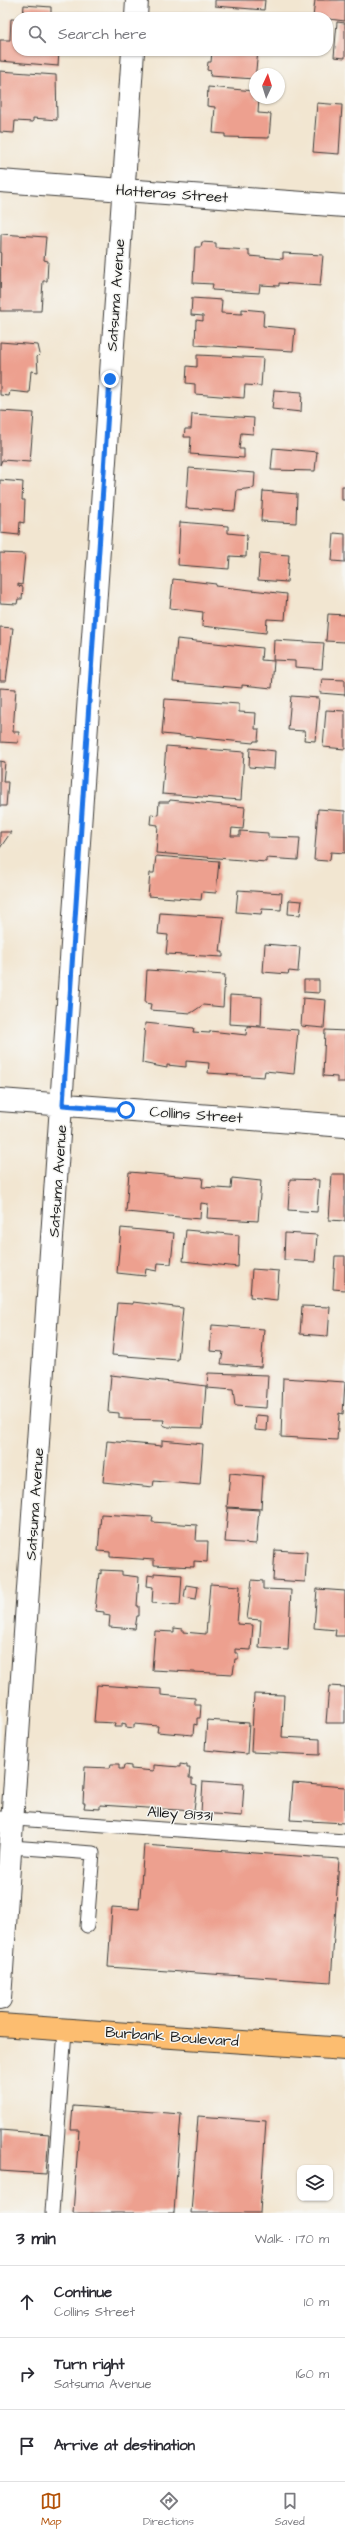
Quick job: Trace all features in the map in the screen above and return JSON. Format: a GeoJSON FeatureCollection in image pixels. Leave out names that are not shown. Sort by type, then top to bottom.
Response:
{"type":"FeatureCollection","features":[{"type":"Feature","properties":{"kind":"main road","name":"Burbank Boulevard"},"geometry":{"type":"LineString","coordinates":[[0,2025],[345,2049]]}},
{"type":"Feature","properties":{"kind":"street"},"geometry":{"type":"LineString","coordinates":[[136,12],[137,0]]}},
{"type":"Feature","properties":{"kind":"street","name":"Satsuma Avenue"},"geometry":{"type":"LineString","coordinates":[[0,1999],[11,1847],[6,1819],[63,1105],[133,56]]}},
{"type":"Feature","properties":{"kind":"street","name":"Hatteras Street"},"geometry":{"type":"LineString","coordinates":[[0,181],[345,206]]}},
{"type":"Feature","properties":{"kind":"street","name":"Collins Street"},"geometry":{"type":"LineString","coordinates":[[0,1100],[345,1126]]}},
{"type":"Feature","properties":{"kind":"lane","name":"Alley 81331"},"geometry":{"type":"LineString","coordinates":[[6,1819],[345,1841]]}},
{"type":"Feature","properties":{"kind":"lane"},"geometry":{"type":"LineString","coordinates":[[11,1847],[93,1853],[87,1926]]}},
{"type":"Feature","properties":{"kind":"lane"},"geometry":{"type":"LineString","coordinates":[[52,2213],[65,2030]]}},
{"type":"Feature","properties":{"kind":"building"},"geometry":{"type":"Polygon","coordinates":[[[215,0],[265,0],[264,10],[215,6],[215,0]]]}},
{"type":"Feature","properties":{"kind":"building"},"geometry":{"type":"Polygon","coordinates":[[[315,0],[345,0],[345,21],[333,20],[333,12],[314,12],[315,0]]]}},
{"type":"Feature","properties":{"kind":"building"},"geometry":{"type":"Polygon","coordinates":[[[24,5],[51,7],[51,12],[23,12],[24,5]]]}},
{"type":"Feature","properties":{"kind":"building"},"geometry":{"type":"Polygon","coordinates":[[[12,19],[12,56],[59,56],[58,66],[0,61],[0,40],[10,40],[12,19]]]}},
{"type":"Feature","properties":{"kind":"building"},"geometry":{"type":"Polygon","coordinates":[[[337,22],[345,23],[345,58],[334,57],[337,22]]]}},
{"type":"Feature","properties":{"kind":"building"},"geometry":{"type":"Polygon","coordinates":[[[212,56],[257,56],[256,68],[249,68],[249,79],[210,76],[211,71],[207,70],[208,62],[211,62],[212,56]]]}},
{"type":"Feature","properties":{"kind":"building"},"geometry":{"type":"Polygon","coordinates":[[[0,71],[56,75],[57,120],[33,118],[33,122],[15,121],[14,133],[0,132],[0,71]]]}},
{"type":"Feature","properties":{"kind":"building"},"geometry":{"type":"Polygon","coordinates":[[[208,87],[249,90],[249,104],[259,104],[258,113],[271,114],[269,138],[225,137],[225,134],[213,133],[215,107],[207,106],[208,87]]]}},
{"type":"Feature","properties":{"kind":"building"},"geometry":{"type":"Polygon","coordinates":[[[317,103],[342,105],[339,154],[313,152],[317,103]]]}},
{"type":"Feature","properties":{"kind":"building"},"geometry":{"type":"Polygon","coordinates":[[[1,234],[46,237],[44,260],[48,261],[47,281],[43,281],[41,311],[0,311],[1,234]]]}},
{"type":"Feature","properties":{"kind":"building"},"geometry":{"type":"Polygon","coordinates":[[[202,242],[216,243],[216,248],[249,250],[249,256],[283,259],[283,253],[323,255],[320,286],[279,283],[279,286],[260,285],[259,293],[212,290],[213,284],[193,283],[195,247],[201,247],[202,242]]]}},
{"type":"Feature","properties":{"kind":"building"},"geometry":{"type":"Polygon","coordinates":[[[192,298],[222,300],[221,313],[242,314],[242,309],[264,311],[263,326],[295,329],[293,351],[195,345],[196,320],[203,321],[203,316],[191,315],[192,298]]]}},
{"type":"Feature","properties":{"kind":"building"},"geometry":{"type":"Polygon","coordinates":[[[0,342],[38,345],[40,354],[37,357],[38,372],[31,371],[29,393],[10,391],[9,396],[0,395],[0,342]]]}},
{"type":"Feature","properties":{"kind":"building"},"geometry":{"type":"Polygon","coordinates":[[[197,355],[263,358],[261,386],[245,385],[244,398],[195,394],[195,384],[186,383],[187,366],[197,367],[197,355]]]}},
{"type":"Feature","properties":{"kind":"building"},"geometry":{"type":"Polygon","coordinates":[[[274,390],[302,392],[301,412],[272,409],[274,390]]]}},
{"type":"Feature","properties":{"kind":"building"},"geometry":{"type":"Polygon","coordinates":[[[0,411],[34,413],[30,462],[2,460],[0,465],[0,411]]]}},
{"type":"Feature","properties":{"kind":"building"},"geometry":{"type":"Polygon","coordinates":[[[192,414],[254,418],[253,434],[241,433],[239,449],[244,449],[244,458],[190,454],[191,437],[184,437],[185,429],[191,429],[192,414]]]}},
{"type":"Feature","properties":{"kind":"building"},"geometry":{"type":"Polygon","coordinates":[[[273,448],[317,452],[315,471],[271,470],[273,448]]]}},
{"type":"Feature","properties":{"kind":"building"},"geometry":{"type":"Polygon","coordinates":[[[189,468],[255,473],[254,488],[237,490],[235,511],[186,508],[189,468]]]}},
{"type":"Feature","properties":{"kind":"building"},"geometry":{"type":"Polygon","coordinates":[[[0,480],[23,482],[22,500],[25,500],[24,523],[20,522],[19,535],[0,533],[0,480]]]}},
{"type":"Feature","properties":{"kind":"building"},"geometry":{"type":"Polygon","coordinates":[[[342,486],[345,486],[345,500],[342,500],[342,486]]]}},
{"type":"Feature","properties":{"kind":"building"},"geometry":{"type":"Polygon","coordinates":[[[263,491],[297,494],[296,523],[261,521],[263,491]]]}},
{"type":"Feature","properties":{"kind":"building"},"geometry":{"type":"Polygon","coordinates":[[[180,522],[228,526],[228,533],[247,535],[246,557],[230,556],[229,569],[178,565],[180,522]]]}},
{"type":"Feature","properties":{"kind":"building"},"geometry":{"type":"Polygon","coordinates":[[[334,533],[345,534],[345,562],[332,561],[334,533]]]}},
{"type":"Feature","properties":{"kind":"building"},"geometry":{"type":"Polygon","coordinates":[[[0,553],[25,554],[22,585],[18,584],[18,586],[23,587],[22,599],[18,599],[17,604],[0,603],[0,553]]]}},
{"type":"Feature","properties":{"kind":"building"},"geometry":{"type":"Polygon","coordinates":[[[260,553],[289,555],[287,582],[258,580],[260,553]]]}},
{"type":"Feature","properties":{"kind":"building"},"geometry":{"type":"Polygon","coordinates":[[[173,579],[216,584],[215,586],[287,594],[285,620],[267,619],[266,633],[202,626],[203,612],[170,608],[173,579]]]}},
{"type":"Feature","properties":{"kind":"building"},"geometry":{"type":"Polygon","coordinates":[[[328,614],[345,615],[345,642],[326,641],[328,614]]]}},
{"type":"Feature","properties":{"kind":"building"},"geometry":{"type":"Polygon","coordinates":[[[0,627],[13,628],[6,681],[0,681],[0,627]]]}},
{"type":"Feature","properties":{"kind":"building"},"geometry":{"type":"Polygon","coordinates":[[[177,639],[262,648],[261,660],[274,661],[272,688],[242,685],[242,688],[173,682],[177,639]]]}},
{"type":"Feature","properties":{"kind":"building"},"geometry":{"type":"Polygon","coordinates":[[[274,640],[324,643],[322,669],[295,667],[295,661],[273,660],[274,640]]]}},
{"type":"Feature","properties":{"kind":"building"},"geometry":{"type":"Polygon","coordinates":[[[322,679],[345,680],[345,695],[320,693],[322,679]]]}},
{"type":"Feature","properties":{"kind":"building"},"geometry":{"type":"Polygon","coordinates":[[[0,688],[16,689],[13,732],[19,732],[18,743],[0,742],[0,688]]]}},
{"type":"Feature","properties":{"kind":"building"},"geometry":{"type":"Polygon","coordinates":[[[291,696],[319,698],[315,741],[304,740],[305,731],[288,730],[291,696]]]}},
{"type":"Feature","properties":{"kind":"building"},"geometry":{"type":"Polygon","coordinates":[[[165,699],[239,704],[239,712],[256,713],[255,729],[259,729],[258,741],[254,741],[253,743],[162,734],[165,699]]]}},
{"type":"Feature","properties":{"kind":"building"},"geometry":{"type":"Polygon","coordinates":[[[326,710],[345,711],[345,749],[323,747],[326,710]]]}},
{"type":"Feature","properties":{"kind":"building"},"geometry":{"type":"Polygon","coordinates":[[[166,746],[244,752],[241,800],[162,794],[166,746]]]}},
{"type":"Feature","properties":{"kind":"building"},"geometry":{"type":"Polygon","coordinates":[[[250,748],[275,751],[274,769],[249,767],[250,748]]]}},
{"type":"Feature","properties":{"kind":"building"},"geometry":{"type":"Polygon","coordinates":[[[0,761],[5,762],[3,782],[8,782],[6,806],[0,806],[0,761]]]}},
{"type":"Feature","properties":{"kind":"building"},"geometry":{"type":"Polygon","coordinates":[[[170,800],[245,807],[243,829],[232,828],[231,836],[240,836],[240,831],[268,833],[268,837],[300,838],[298,860],[266,858],[266,862],[156,853],[158,825],[150,824],[151,814],[158,815],[159,802],[169,802],[170,800]]]}},
{"type":"Feature","properties":{"kind":"building"},"geometry":{"type":"Polygon","coordinates":[[[318,809],[345,811],[345,853],[331,852],[330,859],[327,861],[314,860],[318,809]]]}},
{"type":"Feature","properties":{"kind":"building"},"geometry":{"type":"Polygon","coordinates":[[[0,832],[11,832],[0,848],[0,832]]]}},
{"type":"Feature","properties":{"kind":"building"},"geometry":{"type":"Polygon","coordinates":[[[156,856],[219,861],[216,893],[202,892],[201,900],[148,896],[150,873],[154,873],[156,856]]]}},
{"type":"Feature","properties":{"kind":"building"},"geometry":{"type":"Polygon","coordinates":[[[238,890],[282,893],[281,910],[262,909],[261,914],[236,912],[238,890]]]}},
{"type":"Feature","properties":{"kind":"building"},"geometry":{"type":"Polygon","coordinates":[[[289,900],[302,901],[300,915],[288,914],[289,900]]]}},
{"type":"Feature","properties":{"kind":"building"},"geometry":{"type":"Polygon","coordinates":[[[160,913],[224,917],[220,952],[223,952],[223,957],[166,954],[168,935],[158,934],[160,913]]]}},
{"type":"Feature","properties":{"kind":"building"},"geometry":{"type":"Polygon","coordinates":[[[265,944],[300,947],[298,972],[289,971],[288,974],[263,972],[265,944]]]}},
{"type":"Feature","properties":{"kind":"building"},"geometry":{"type":"Polygon","coordinates":[[[147,970],[225,975],[223,1007],[203,1005],[191,1013],[150,1010],[151,1004],[145,1003],[147,970]]]}},
{"type":"Feature","properties":{"kind":"building"},"geometry":{"type":"Polygon","coordinates":[[[304,980],[319,980],[319,993],[304,992],[304,980]]]}},
{"type":"Feature","properties":{"kind":"building"},"geometry":{"type":"Polygon","coordinates":[[[230,995],[262,997],[261,1026],[229,1024],[230,995]]]}},
{"type":"Feature","properties":{"kind":"building"},"geometry":{"type":"Polygon","coordinates":[[[303,998],[326,1000],[324,1028],[301,1026],[303,998]]]}},
{"type":"Feature","properties":{"kind":"building"},"geometry":{"type":"Polygon","coordinates":[[[145,1023],[194,1028],[193,1032],[210,1033],[210,1031],[246,1035],[247,1026],[298,1030],[294,1074],[265,1071],[264,1077],[208,1073],[209,1063],[186,1061],[186,1067],[167,1065],[167,1068],[142,1063],[145,1023]]]}},
{"type":"Feature","properties":{"kind":"building"},"geometry":{"type":"Polygon","coordinates":[[[325,1030],[345,1031],[345,1082],[337,1082],[337,1077],[323,1076],[325,1030]]]}},
{"type":"Feature","properties":{"kind":"building"},"geometry":{"type":"Polygon","coordinates":[[[129,1172],[203,1178],[202,1187],[231,1189],[232,1178],[261,1181],[258,1221],[207,1218],[208,1204],[201,1203],[200,1219],[126,1212],[129,1172]]]}},
{"type":"Feature","properties":{"kind":"building"},"geometry":{"type":"Polygon","coordinates":[[[332,1174],[345,1174],[345,1221],[329,1220],[332,1174]]]}},
{"type":"Feature","properties":{"kind":"building"},"geometry":{"type":"Polygon","coordinates":[[[290,1179],[319,1180],[317,1212],[288,1210],[290,1179]]]}},
{"type":"Feature","properties":{"kind":"building"},"geometry":{"type":"Polygon","coordinates":[[[121,1228],[174,1233],[171,1264],[158,1263],[157,1271],[146,1269],[145,1276],[117,1273],[121,1228]]]}},
{"type":"Feature","properties":{"kind":"building"},"geometry":{"type":"Polygon","coordinates":[[[186,1230],[239,1235],[238,1267],[183,1261],[186,1230]]]}},
{"type":"Feature","properties":{"kind":"building"},"geometry":{"type":"Polygon","coordinates":[[[285,1233],[317,1235],[315,1262],[284,1260],[285,1233]]]}},
{"type":"Feature","properties":{"kind":"building"},"geometry":{"type":"Polygon","coordinates":[[[335,1256],[345,1256],[345,1290],[333,1289],[335,1256]]]}},
{"type":"Feature","properties":{"kind":"building"},"geometry":{"type":"Polygon","coordinates":[[[252,1269],[279,1271],[277,1300],[250,1297],[252,1269]]]}},
{"type":"Feature","properties":{"kind":"building"},"geometry":{"type":"Polygon","coordinates":[[[133,1302],[183,1308],[178,1360],[112,1355],[117,1303],[133,1304],[133,1302]]]}},
{"type":"Feature","properties":{"kind":"building"},"geometry":{"type":"Polygon","coordinates":[[[302,1306],[330,1307],[328,1336],[300,1334],[302,1306]]]}},
{"type":"Feature","properties":{"kind":"building"},"geometry":{"type":"Polygon","coordinates":[[[212,1325],[264,1329],[261,1367],[221,1364],[223,1352],[210,1351],[212,1325]]]}},
{"type":"Feature","properties":{"kind":"building"},"geometry":{"type":"Polygon","coordinates":[[[208,1373],[268,1375],[266,1408],[235,1406],[233,1390],[207,1388],[208,1373]]]}},
{"type":"Feature","properties":{"kind":"building"},"geometry":{"type":"Polygon","coordinates":[[[111,1375],[206,1386],[203,1428],[168,1427],[163,1425],[164,1420],[123,1419],[119,1418],[119,1413],[108,1412],[111,1375]]]}},
{"type":"Feature","properties":{"kind":"building"},"geometry":{"type":"Polygon","coordinates":[[[283,1378],[345,1382],[343,1414],[339,1413],[337,1440],[281,1437],[283,1378]]]}},
{"type":"Feature","properties":{"kind":"building"},"geometry":{"type":"Polygon","coordinates":[[[256,1415],[268,1416],[267,1431],[255,1430],[256,1415]]]}},
{"type":"Feature","properties":{"kind":"building"},"geometry":{"type":"Polygon","coordinates":[[[162,1440],[203,1444],[200,1485],[154,1481],[153,1487],[103,1482],[107,1441],[162,1446],[162,1440]]]}},
{"type":"Feature","properties":{"kind":"building"},"geometry":{"type":"Polygon","coordinates":[[[230,1473],[263,1476],[261,1509],[227,1507],[230,1473]]]}},
{"type":"Feature","properties":{"kind":"building"},"geometry":{"type":"Polygon","coordinates":[[[228,1508],[259,1510],[256,1544],[225,1542],[228,1508]]]}},
{"type":"Feature","properties":{"kind":"building"},"geometry":{"type":"Polygon","coordinates":[[[101,1514],[153,1517],[152,1522],[197,1525],[196,1541],[208,1541],[207,1562],[194,1561],[194,1567],[154,1565],[154,1560],[110,1557],[110,1552],[98,1551],[101,1514]]]}},
{"type":"Feature","properties":{"kind":"building"},"geometry":{"type":"Polygon","coordinates":[[[275,1550],[307,1552],[305,1582],[273,1580],[275,1550]]]}},
{"type":"Feature","properties":{"kind":"building"},"geometry":{"type":"Polygon","coordinates":[[[101,1570],[122,1571],[122,1575],[139,1577],[137,1606],[139,1606],[139,1616],[137,1616],[135,1629],[109,1627],[110,1616],[104,1615],[104,1612],[95,1611],[99,1573],[101,1574],[101,1570]]]}},
{"type":"Feature","properties":{"kind":"building"},"geometry":{"type":"Polygon","coordinates":[[[154,1573],[182,1575],[180,1605],[152,1603],[153,1587],[147,1586],[148,1575],[154,1576],[154,1573]]]}},
{"type":"Feature","properties":{"kind":"building"},"geometry":{"type":"Polygon","coordinates":[[[252,1580],[263,1581],[263,1589],[291,1590],[288,1650],[259,1648],[261,1620],[247,1619],[252,1580]]]}},
{"type":"Feature","properties":{"kind":"building"},"geometry":{"type":"Polygon","coordinates":[[[210,1584],[240,1586],[237,1624],[253,1625],[251,1650],[235,1649],[235,1653],[238,1653],[238,1659],[235,1659],[233,1674],[152,1670],[155,1631],[174,1632],[174,1628],[183,1629],[183,1632],[206,1634],[210,1584]]]}},
{"type":"Feature","properties":{"kind":"building"},"geometry":{"type":"Polygon","coordinates":[[[186,1585],[198,1587],[196,1599],[184,1597],[186,1585]]]}},
{"type":"Feature","properties":{"kind":"building"},"geometry":{"type":"Polygon","coordinates":[[[317,1589],[345,1591],[345,1636],[335,1636],[336,1630],[314,1628],[317,1589]]]}},
{"type":"Feature","properties":{"kind":"building"},"geometry":{"type":"Polygon","coordinates":[[[97,1685],[161,1689],[161,1695],[195,1698],[195,1705],[201,1705],[200,1718],[197,1718],[197,1725],[194,1724],[193,1735],[157,1732],[158,1726],[134,1724],[134,1728],[126,1727],[126,1724],[122,1723],[122,1727],[114,1727],[115,1723],[94,1722],[97,1685]]]}},
{"type":"Feature","properties":{"kind":"building"},"geometry":{"type":"Polygon","coordinates":[[[329,1686],[345,1687],[345,1723],[326,1723],[329,1686]]]}},
{"type":"Feature","properties":{"kind":"building"},"geometry":{"type":"Polygon","coordinates":[[[254,1694],[284,1695],[282,1737],[320,1739],[320,1755],[251,1752],[254,1694]]]}},
{"type":"Feature","properties":{"kind":"building"},"geometry":{"type":"Polygon","coordinates":[[[207,1720],[249,1723],[247,1754],[205,1750],[207,1720]]]}},
{"type":"Feature","properties":{"kind":"building"},"geometry":{"type":"Polygon","coordinates":[[[111,1764],[119,1764],[119,1769],[123,1769],[124,1765],[131,1766],[131,1769],[154,1771],[154,1765],[180,1767],[180,1764],[187,1765],[187,1768],[190,1768],[189,1778],[192,1778],[192,1785],[197,1786],[194,1811],[100,1805],[100,1809],[84,1808],[85,1767],[110,1768],[111,1764]]]}},
{"type":"Feature","properties":{"kind":"building"},"geometry":{"type":"Polygon","coordinates":[[[203,1781],[244,1784],[242,1816],[201,1813],[203,1781]]]}},
{"type":"Feature","properties":{"kind":"building"},"geometry":{"type":"Polygon","coordinates":[[[293,1783],[345,1787],[345,1823],[290,1820],[293,1783]]]}},
{"type":"Feature","properties":{"kind":"building"},"geometry":{"type":"Polygon","coordinates":[[[144,1845],[339,1859],[331,1982],[108,1967],[112,1907],[139,1909],[144,1845]]]}},
{"type":"Feature","properties":{"kind":"building"},"geometry":{"type":"Polygon","coordinates":[[[73,2106],[181,2114],[174,2213],[73,2213],[79,2130],[71,2130],[73,2106]]]}},
{"type":"Feature","properties":{"kind":"building"},"geometry":{"type":"Polygon","coordinates":[[[198,2116],[266,2121],[260,2213],[191,2213],[198,2116]]]}},
{"type":"Feature","properties":{"kind":"building"},"geometry":{"type":"Polygon","coordinates":[[[0,2130],[49,2134],[46,2174],[0,2171],[0,2130]]]}},
{"type":"Feature","properties":{"kind":"route"},"geometry":{"type":"LineString","coordinates":[[110,379],[63,1105],[126,1110]]}}]}
